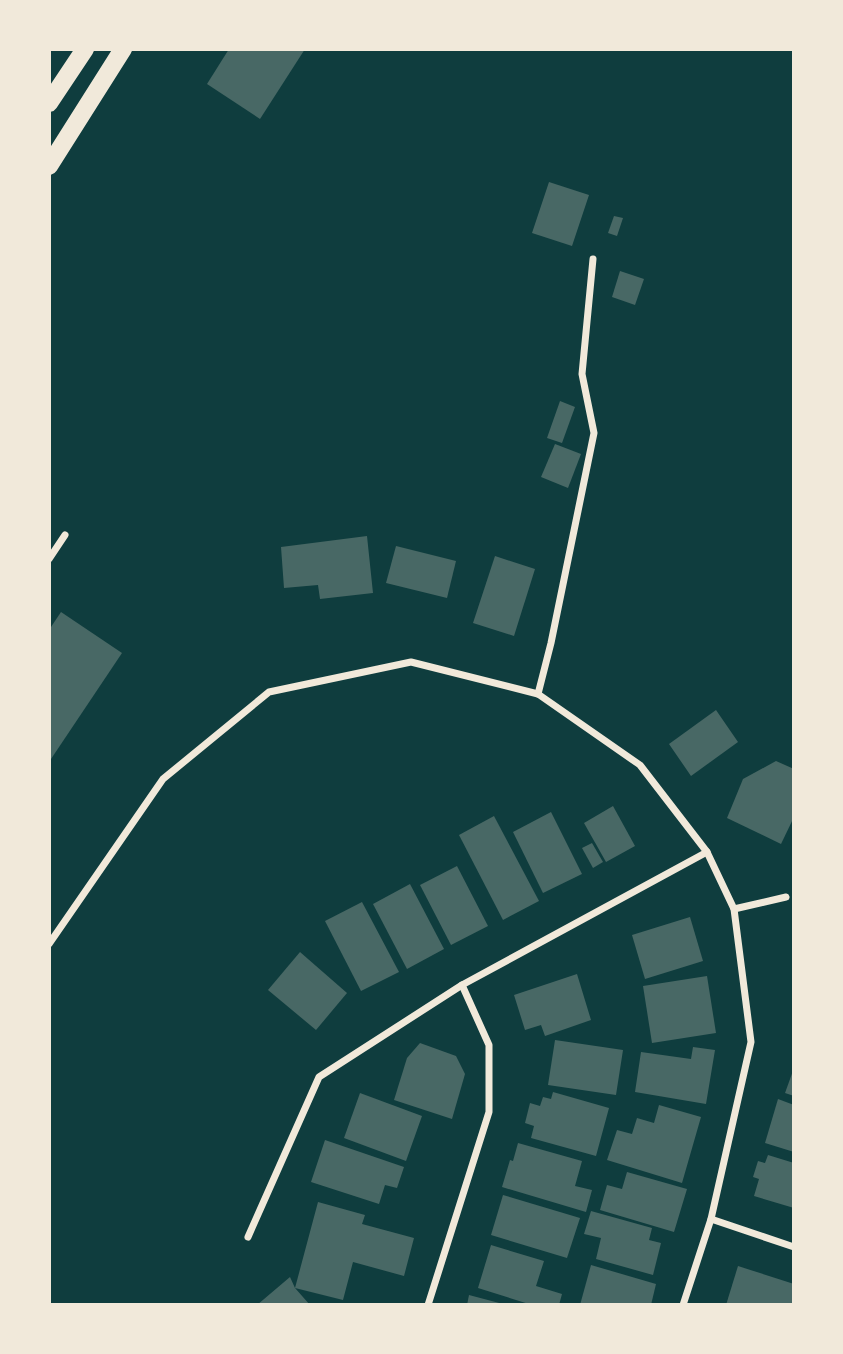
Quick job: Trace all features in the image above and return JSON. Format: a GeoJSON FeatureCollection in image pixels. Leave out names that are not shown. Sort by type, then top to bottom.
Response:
{"type":"FeatureCollection","features":[{"type":"Feature","properties":{"kind":"main road"},"geometry":{"type":"LineString","coordinates":[[49,103],[85,49]]}},
{"type":"Feature","properties":{"kind":"main road"},"geometry":{"type":"LineString","coordinates":[[49,166],[123,49]]}},
{"type":"Feature","properties":{"kind":"street"},"geometry":{"type":"LineString","coordinates":[[538,694],[594,433],[582,374],[593,259]]}},
{"type":"Feature","properties":{"kind":"street"},"geometry":{"type":"LineString","coordinates":[[49,559],[65,534]]}},
{"type":"Feature","properties":{"kind":"street"},"geometry":{"type":"LineString","coordinates":[[49,944],[163,779],[268,692],[411,662],[538,694],[640,765],[707,852],[734,909],[751,1042],[711,1219],[684,1305]]}},
{"type":"Feature","properties":{"kind":"street"},"geometry":{"type":"LineString","coordinates":[[248,1237],[318,1077],[462,985],[707,852]]}},
{"type":"Feature","properties":{"kind":"street"},"geometry":{"type":"LineString","coordinates":[[734,909],[786,897]]}},
{"type":"Feature","properties":{"kind":"street"},"geometry":{"type":"LineString","coordinates":[[428,1305],[489,1112],[489,1045],[462,985]]}},
{"type":"Feature","properties":{"kind":"street"},"geometry":{"type":"LineString","coordinates":[[711,1219],[794,1247]]}},
{"type":"Feature","properties":{"kind":"building"},"geometry":{"type":"Polygon","coordinates":[[[229,49],[305,49],[260,119],[207,84],[229,49]]]}},
{"type":"Feature","properties":{"kind":"building"},"geometry":{"type":"Polygon","coordinates":[[[549,182],[589,195],[572,246],[532,233],[549,182]]]}},
{"type":"Feature","properties":{"kind":"building"},"geometry":{"type":"Polygon","coordinates":[[[614,216],[623,218],[617,236],[608,233],[614,216]]]}},
{"type":"Feature","properties":{"kind":"building"},"geometry":{"type":"Polygon","coordinates":[[[620,271],[644,279],[635,305],[612,297],[620,271]]]}},
{"type":"Feature","properties":{"kind":"building"},"geometry":{"type":"Polygon","coordinates":[[[560,401],[575,407],[562,443],[547,438],[560,401]]]}},
{"type":"Feature","properties":{"kind":"building"},"geometry":{"type":"Polygon","coordinates":[[[555,444],[581,454],[568,488],[541,477],[555,444]]]}},
{"type":"Feature","properties":{"kind":"building"},"geometry":{"type":"Polygon","coordinates":[[[367,536],[373,593],[320,599],[318,585],[284,588],[281,547],[367,536]]]}},
{"type":"Feature","properties":{"kind":"building"},"geometry":{"type":"Polygon","coordinates":[[[396,546],[456,561],[447,598],[386,583],[396,546]]]}},
{"type":"Feature","properties":{"kind":"building"},"geometry":{"type":"Polygon","coordinates":[[[495,556],[535,569],[514,636],[473,623],[495,556]]]}},
{"type":"Feature","properties":{"kind":"building"},"geometry":{"type":"Polygon","coordinates":[[[61,612],[122,653],[49,762],[49,630],[61,612]]]}},
{"type":"Feature","properties":{"kind":"building"},"geometry":{"type":"Polygon","coordinates":[[[716,710],[738,742],[691,776],[669,744],[716,710]]]}},
{"type":"Feature","properties":{"kind":"building"},"geometry":{"type":"Polygon","coordinates":[[[776,761],[794,769],[794,817],[781,844],[727,818],[743,779],[776,761]]]}},
{"type":"Feature","properties":{"kind":"building"},"geometry":{"type":"Polygon","coordinates":[[[613,806],[635,846],[606,862],[584,823],[613,806]]]}},
{"type":"Feature","properties":{"kind":"building"},"geometry":{"type":"Polygon","coordinates":[[[551,812],[582,874],[543,893],[513,832],[551,812]]]}},
{"type":"Feature","properties":{"kind":"building"},"geometry":{"type":"Polygon","coordinates":[[[494,816],[539,901],[503,920],[459,835],[494,816]]]}},
{"type":"Feature","properties":{"kind":"building"},"geometry":{"type":"Polygon","coordinates":[[[592,843],[603,862],[593,868],[582,848],[592,843]]]}},
{"type":"Feature","properties":{"kind":"building"},"geometry":{"type":"Polygon","coordinates":[[[457,866],[488,926],[451,945],[420,885],[457,866]]]}},
{"type":"Feature","properties":{"kind":"building"},"geometry":{"type":"Polygon","coordinates":[[[410,884],[444,949],[407,969],[373,904],[410,884]]]}},
{"type":"Feature","properties":{"kind":"building"},"geometry":{"type":"Polygon","coordinates":[[[362,902],[399,972],[361,991],[325,921],[362,902]]]}},
{"type":"Feature","properties":{"kind":"building"},"geometry":{"type":"Polygon","coordinates":[[[690,917],[703,961],[645,979],[632,935],[690,917]]]}},
{"type":"Feature","properties":{"kind":"building"},"geometry":{"type":"Polygon","coordinates":[[[300,952],[347,993],[316,1030],[268,990],[300,952]]]}},
{"type":"Feature","properties":{"kind":"building"},"geometry":{"type":"Polygon","coordinates":[[[577,974],[591,1020],[545,1036],[541,1025],[525,1030],[514,995],[577,974]]]}},
{"type":"Feature","properties":{"kind":"building"},"geometry":{"type":"Polygon","coordinates":[[[707,976],[716,1033],[652,1043],[643,986],[707,976]]]}},
{"type":"Feature","properties":{"kind":"building"},"geometry":{"type":"Polygon","coordinates":[[[555,1040],[623,1050],[616,1095],[548,1085],[555,1040]]]}},
{"type":"Feature","properties":{"kind":"building"},"geometry":{"type":"Polygon","coordinates":[[[420,1043],[456,1056],[465,1074],[452,1119],[394,1100],[407,1058],[420,1043]]]}},
{"type":"Feature","properties":{"kind":"building"},"geometry":{"type":"Polygon","coordinates":[[[693,1047],[715,1050],[706,1104],[635,1092],[641,1052],[691,1059],[693,1047]]]}},
{"type":"Feature","properties":{"kind":"building"},"geometry":{"type":"Polygon","coordinates":[[[794,1068],[794,1096],[785,1093],[794,1068]]]}},
{"type":"Feature","properties":{"kind":"building"},"geometry":{"type":"Polygon","coordinates":[[[553,1092],[609,1108],[596,1156],[531,1138],[534,1126],[525,1123],[530,1103],[540,1106],[543,1097],[551,1099],[553,1092]]]}},
{"type":"Feature","properties":{"kind":"building"},"geometry":{"type":"Polygon","coordinates":[[[360,1093],[422,1116],[406,1161],[344,1138],[360,1093]]]}},
{"type":"Feature","properties":{"kind":"building"},"geometry":{"type":"Polygon","coordinates":[[[778,1099],[794,1105],[794,1152],[765,1143],[778,1099]]]}},
{"type":"Feature","properties":{"kind":"building"},"geometry":{"type":"Polygon","coordinates":[[[659,1105],[701,1117],[682,1183],[607,1160],[617,1130],[632,1134],[637,1118],[654,1123],[659,1105]]]}},
{"type":"Feature","properties":{"kind":"building"},"geometry":{"type":"Polygon","coordinates":[[[325,1140],[404,1167],[397,1188],[385,1185],[379,1204],[311,1182],[325,1140]]]}},
{"type":"Feature","properties":{"kind":"building"},"geometry":{"type":"Polygon","coordinates":[[[518,1143],[582,1161],[575,1186],[592,1190],[586,1212],[502,1187],[518,1143]]]}},
{"type":"Feature","properties":{"kind":"building"},"geometry":{"type":"Polygon","coordinates":[[[768,1155],[794,1163],[794,1208],[754,1196],[759,1179],[753,1177],[758,1161],[765,1163],[768,1155]]]}},
{"type":"Feature","properties":{"kind":"building"},"geometry":{"type":"Polygon","coordinates":[[[627,1172],[687,1189],[674,1232],[600,1210],[607,1185],[622,1189],[627,1172]]]}},
{"type":"Feature","properties":{"kind":"building"},"geometry":{"type":"Polygon","coordinates":[[[503,1195],[580,1218],[567,1258],[491,1235],[503,1195]]]}},
{"type":"Feature","properties":{"kind":"building"},"geometry":{"type":"Polygon","coordinates":[[[318,1202],[365,1215],[362,1224],[414,1238],[404,1276],[353,1262],[343,1300],[295,1288],[318,1202]]]}},
{"type":"Feature","properties":{"kind":"building"},"geometry":{"type":"Polygon","coordinates":[[[591,1211],[652,1228],[649,1240],[661,1243],[653,1275],[596,1259],[601,1238],[584,1234],[591,1211]]]}},
{"type":"Feature","properties":{"kind":"building"},"geometry":{"type":"Polygon","coordinates":[[[491,1245],[544,1261],[536,1286],[562,1294],[559,1305],[532,1305],[478,1288],[491,1245]]]}},
{"type":"Feature","properties":{"kind":"building"},"geometry":{"type":"Polygon","coordinates":[[[591,1265],[656,1284],[651,1305],[580,1305],[591,1265]]]}},
{"type":"Feature","properties":{"kind":"building"},"geometry":{"type":"Polygon","coordinates":[[[738,1266],[794,1284],[794,1305],[726,1305],[738,1266]]]}},
{"type":"Feature","properties":{"kind":"building"},"geometry":{"type":"Polygon","coordinates":[[[290,1277],[295,1288],[310,1305],[257,1305],[290,1277]]]}},
{"type":"Feature","properties":{"kind":"building"},"geometry":{"type":"Polygon","coordinates":[[[469,1295],[503,1304],[503,1305],[467,1305],[469,1295]]]}}]}
